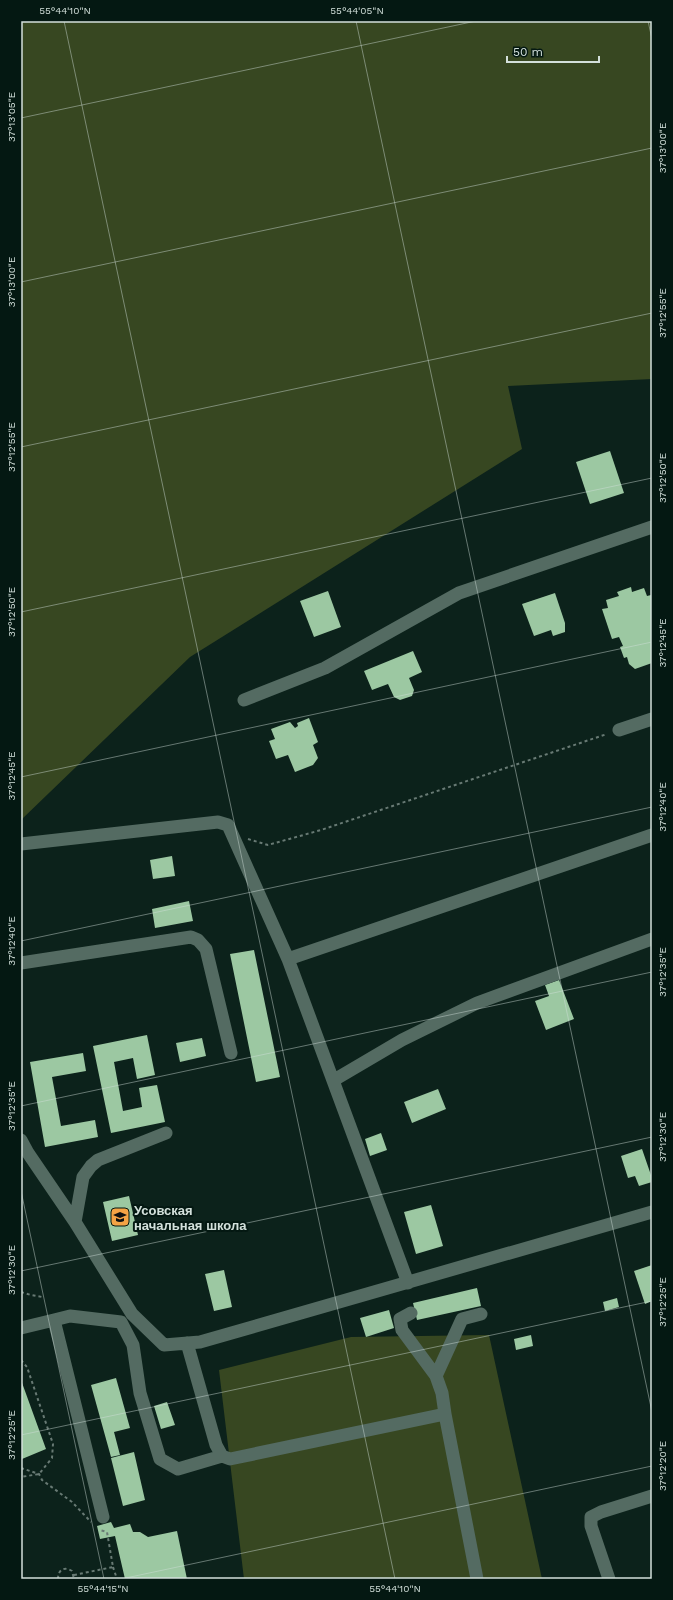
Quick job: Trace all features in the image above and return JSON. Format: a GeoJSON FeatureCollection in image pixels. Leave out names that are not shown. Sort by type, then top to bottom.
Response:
{"type":"FeatureCollection","features":[{"type":"Feature","properties":{"kind":"street"},"geometry":{"type":"LineString","coordinates":[[244,700],[325,668],[459,593],[652,526]]}},
{"type":"Feature","properties":{"kind":"street"},"geometry":{"type":"LineString","coordinates":[[619,730],[652,719]]}},
{"type":"Feature","properties":{"kind":"street"},"geometry":{"type":"LineString","coordinates":[[21,844],[218,822],[228,825],[288,959],[408,1283]]}},
{"type":"Feature","properties":{"kind":"street"},"geometry":{"type":"LineString","coordinates":[[288,959],[652,835]]}},
{"type":"Feature","properties":{"kind":"street"},"geometry":{"type":"LineString","coordinates":[[21,963],[191,937],[198,940],[206,949],[231,1053]]}},
{"type":"Feature","properties":{"kind":"street"},"geometry":{"type":"LineString","coordinates":[[334,1080],[402,1040],[477,1003],[652,939]]}},
{"type":"Feature","properties":{"kind":"street"},"geometry":{"type":"LineString","coordinates":[[75,1222],[83,1177],[91,1166],[98,1160],[166,1133]]}},
{"type":"Feature","properties":{"kind":"street"},"geometry":{"type":"LineString","coordinates":[[21,1140],[28,1153],[75,1222],[132,1314],[164,1345],[200,1342],[652,1212]]}},
{"type":"Feature","properties":{"kind":"street"},"geometry":{"type":"LineString","coordinates":[[411,1313],[400,1319],[402,1330],[436,1376],[442,1393],[477,1579]]}},
{"type":"Feature","properties":{"kind":"street"},"geometry":{"type":"LineString","coordinates":[[436,1376],[462,1319],[481,1314]]}},
{"type":"Feature","properties":{"kind":"street"},"geometry":{"type":"LineString","coordinates":[[21,1328],[70,1316],[122,1322],[133,1345],[140,1393],[160,1459],[178,1469],[222,1456],[230,1459],[445,1414]]}},
{"type":"Feature","properties":{"kind":"street"},"geometry":{"type":"LineString","coordinates":[[54,1320],[98,1520]]}},
{"type":"Feature","properties":{"kind":"street"},"geometry":{"type":"LineString","coordinates":[[188,1343],[216,1445],[222,1456]]}},
{"type":"Feature","properties":{"kind":"street"},"geometry":{"type":"LineString","coordinates":[[608,1579],[591,1526],[592,1517],[601,1512],[652,1496]]}},
{"type":"Feature","properties":{"kind":"path"},"geometry":{"type":"LineString","coordinates":[[232,833],[268,846],[321,830],[619,730]]}},
{"type":"Feature","properties":{"kind":"path"},"geometry":{"type":"LineString","coordinates":[[21,1292],[31,1296],[42,1297]]}},
{"type":"Feature","properties":{"kind":"path"},"geometry":{"type":"LineString","coordinates":[[21,1360],[28,1368],[53,1444],[52,1458],[39,1474],[21,1477]]}},
{"type":"Feature","properties":{"kind":"path"},"geometry":{"type":"LineString","coordinates":[[21,1468],[39,1474],[42,1480],[98,1520]]}},
{"type":"Feature","properties":{"kind":"path"},"geometry":{"type":"LineString","coordinates":[[98,1529],[107,1532],[113,1566],[117,1579]]}},
{"type":"Feature","properties":{"kind":"path"},"geometry":{"type":"LineString","coordinates":[[74,1575],[113,1566]]}},
{"type":"Feature","properties":{"kind":"path"},"geometry":{"type":"LineString","coordinates":[[58,1579],[59,1573],[64,1569],[72,1571],[74,1579]]}},
{"type":"Feature","properties":{"kind":"green space"},"geometry":{"type":"Polygon","coordinates":[[[21,21],[652,21],[652,379],[508,386],[522,449],[190,657],[21,820],[21,21]]]}},
{"type":"Feature","properties":{"kind":"green space"},"geometry":{"type":"Polygon","coordinates":[[[489,1335],[542,1579],[244,1579],[219,1370],[351,1337],[489,1335]]]}},
{"type":"Feature","properties":{"kind":"building"},"geometry":{"type":"Polygon","coordinates":[[[610,451],[624,493],[590,504],[576,462],[610,451]]]}},
{"type":"Feature","properties":{"kind":"building"},"geometry":{"type":"Polygon","coordinates":[[[631,587],[632,592],[644,588],[647,596],[651,595],[652,599],[652,663],[635,669],[629,664],[627,657],[624,658],[620,647],[623,646],[619,637],[612,639],[602,609],[608,608],[606,600],[619,596],[617,592],[631,587]]]}},
{"type":"Feature","properties":{"kind":"building"},"geometry":{"type":"Polygon","coordinates":[[[328,591],[341,627],[314,637],[300,601],[328,591]]]}},
{"type":"Feature","properties":{"kind":"building"},"geometry":{"type":"Polygon","coordinates":[[[555,593],[565,623],[565,632],[553,636],[551,630],[534,636],[522,604],[555,593]]]}},
{"type":"Feature","properties":{"kind":"building"},"geometry":{"type":"Polygon","coordinates":[[[413,651],[422,672],[409,678],[414,690],[412,696],[400,700],[394,697],[388,684],[372,690],[364,671],[413,651]]]}},
{"type":"Feature","properties":{"kind":"building"},"geometry":{"type":"Polygon","coordinates":[[[309,718],[318,742],[313,745],[318,758],[313,765],[295,772],[288,755],[276,759],[269,741],[275,739],[271,729],[290,722],[295,728],[298,726],[297,723],[309,718]]]}},
{"type":"Feature","properties":{"kind":"building"},"geometry":{"type":"Polygon","coordinates":[[[172,856],[175,876],[153,879],[150,860],[172,856]]]}},
{"type":"Feature","properties":{"kind":"building"},"geometry":{"type":"Polygon","coordinates":[[[189,901],[193,921],[155,928],[152,909],[189,901]]]}},
{"type":"Feature","properties":{"kind":"building"},"geometry":{"type":"Polygon","coordinates":[[[254,950],[280,1077],[256,1082],[230,954],[254,950]]]}},
{"type":"Feature","properties":{"kind":"building"},"geometry":{"type":"Polygon","coordinates":[[[559,980],[574,1019],[546,1030],[535,1001],[549,996],[545,985],[559,980]]]}},
{"type":"Feature","properties":{"kind":"building"},"geometry":{"type":"Polygon","coordinates":[[[147,1035],[155,1075],[137,1079],[133,1058],[114,1062],[123,1111],[142,1107],[139,1088],[157,1085],[165,1122],[111,1133],[93,1046],[147,1035]]]}},
{"type":"Feature","properties":{"kind":"building"},"geometry":{"type":"Polygon","coordinates":[[[202,1038],[206,1056],[180,1062],[176,1043],[202,1038]]]}},
{"type":"Feature","properties":{"kind":"building"},"geometry":{"type":"Polygon","coordinates":[[[83,1053],[86,1071],[52,1077],[61,1126],[95,1120],[98,1137],[45,1147],[30,1062],[83,1053]]]}},
{"type":"Feature","properties":{"kind":"building"},"geometry":{"type":"Polygon","coordinates":[[[438,1089],[446,1109],[412,1123],[404,1102],[438,1089]]]}},
{"type":"Feature","properties":{"kind":"building"},"geometry":{"type":"Polygon","coordinates":[[[381,1133],[387,1150],[370,1156],[365,1139],[381,1133]]]}},
{"type":"Feature","properties":{"kind":"building"},"geometry":{"type":"Polygon","coordinates":[[[642,1149],[652,1182],[639,1186],[635,1176],[628,1178],[621,1156],[642,1149]]]}},
{"type":"Feature","properties":{"kind":"building"},"geometry":{"type":"Polygon","coordinates":[[[129,1196],[138,1235],[112,1241],[103,1202],[129,1196]]]}},
{"type":"Feature","properties":{"kind":"building"},"geometry":{"type":"Polygon","coordinates":[[[431,1205],[443,1246],[416,1254],[404,1212],[431,1205]]]}},
{"type":"Feature","properties":{"kind":"building"},"geometry":{"type":"Polygon","coordinates":[[[652,1265],[652,1301],[645,1304],[634,1271],[652,1265]]]}},
{"type":"Feature","properties":{"kind":"building"},"geometry":{"type":"Polygon","coordinates":[[[224,1270],[232,1307],[214,1311],[205,1274],[224,1270]]]}},
{"type":"Feature","properties":{"kind":"building"},"geometry":{"type":"Polygon","coordinates":[[[477,1288],[481,1306],[417,1320],[413,1303],[477,1288]]]}},
{"type":"Feature","properties":{"kind":"building"},"geometry":{"type":"Polygon","coordinates":[[[617,1298],[619,1307],[605,1311],[603,1302],[617,1298]]]}},
{"type":"Feature","properties":{"kind":"building"},"geometry":{"type":"Polygon","coordinates":[[[389,1310],[394,1328],[366,1337],[360,1318],[389,1310]]]}},
{"type":"Feature","properties":{"kind":"building"},"geometry":{"type":"Polygon","coordinates":[[[531,1335],[533,1346],[516,1350],[514,1339],[531,1335]]]}},
{"type":"Feature","properties":{"kind":"building"},"geometry":{"type":"Polygon","coordinates":[[[116,1378],[130,1428],[114,1432],[120,1455],[111,1457],[91,1385],[116,1378]]]}},
{"type":"Feature","properties":{"kind":"building"},"geometry":{"type":"Polygon","coordinates":[[[21,1380],[46,1449],[22,1459],[21,1456],[21,1380]]]}},
{"type":"Feature","properties":{"kind":"building"},"geometry":{"type":"Polygon","coordinates":[[[167,1402],[175,1425],[161,1429],[154,1406],[167,1402]]]}},
{"type":"Feature","properties":{"kind":"building"},"geometry":{"type":"Polygon","coordinates":[[[134,1452],[145,1500],[123,1506],[111,1458],[134,1452]]]}},
{"type":"Feature","properties":{"kind":"building"},"geometry":{"type":"Polygon","coordinates":[[[111,1522],[114,1528],[130,1524],[133,1532],[140,1532],[148,1537],[177,1531],[187,1579],[125,1579],[115,1536],[100,1539],[97,1526],[111,1522]]]}},
{"type":"Feature","properties":{"kind":"place","name":"Усовская начальная школа"},"geometry":{"type":"Point","coordinates":[120,1217]}}]}
